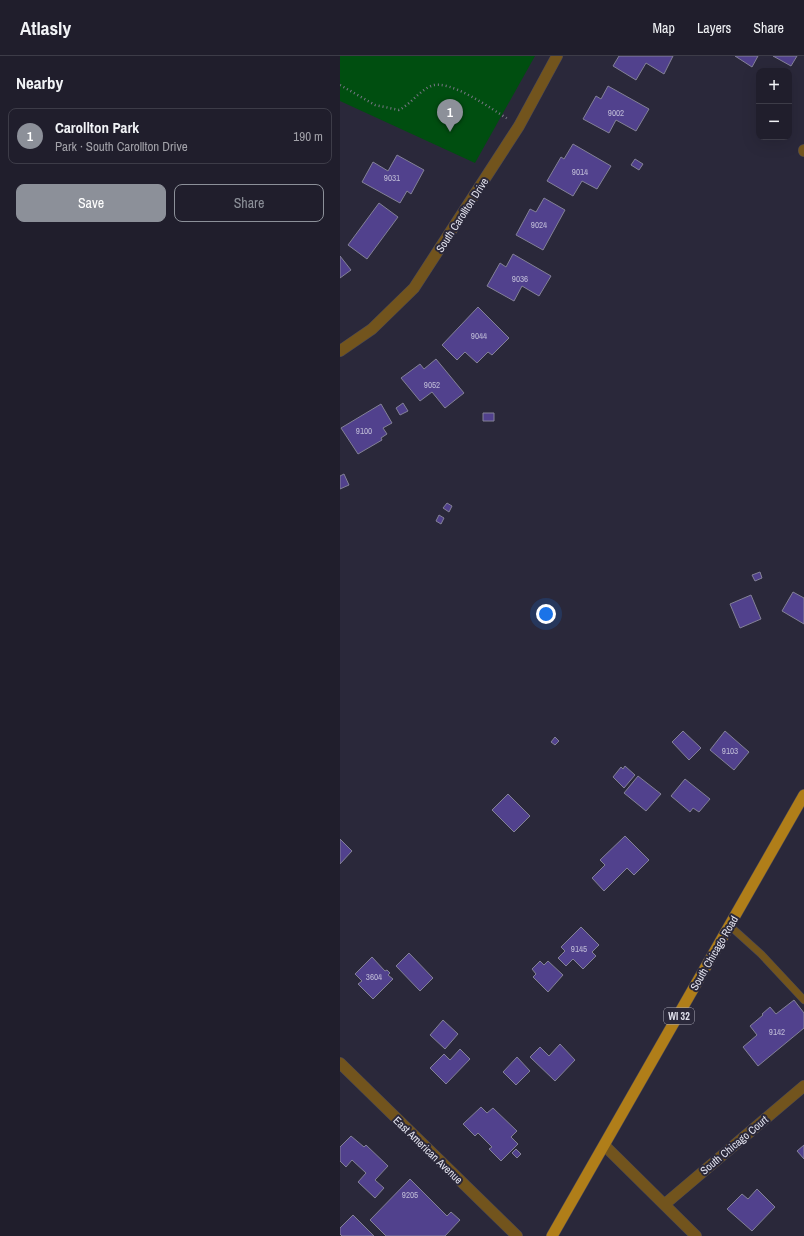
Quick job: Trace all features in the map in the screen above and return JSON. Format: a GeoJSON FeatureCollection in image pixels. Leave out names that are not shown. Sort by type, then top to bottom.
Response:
{"type":"FeatureCollection","features":[{"type":"Feature","properties":{"kind":"main road","name":"South Chicago Road"},"geometry":{"type":"LineString","coordinates":[[552,1236],[605,1146],[804,795]]}},
{"type":"Feature","properties":{"kind":"street","name":"South Carollton Drive"},"geometry":{"type":"LineString","coordinates":[[340,351],[372,328],[414,288],[519,126],[557,56]]}},
{"type":"Feature","properties":{"kind":"street","name":"East American Avenue"},"geometry":{"type":"LineString","coordinates":[[340,1063],[517,1236]]}},
{"type":"Feature","properties":{"kind":"street","name":"South Chicago Court"},"geometry":{"type":"LineString","coordinates":[[665,1204],[804,1086]]}},
{"type":"Feature","properties":{"kind":"street"},"geometry":{"type":"LineString","coordinates":[[605,1146],[696,1236]]}},
{"type":"Feature","properties":{"kind":"lane"},"geometry":{"type":"LineString","coordinates":[[730,926],[761,954],[804,1000]]}},
{"type":"Feature","properties":{"kind":"path"},"geometry":{"type":"LineString","coordinates":[[340,85],[375,105],[394,110],[402,108],[431,86],[445,85],[472,97],[519,126]]}},
{"type":"Feature","properties":{"kind":"green space"},"geometry":{"type":"Polygon","coordinates":[[[340,56],[535,56],[475,163],[340,101],[340,56]]]}},
{"type":"Feature","properties":{"kind":"building"},"geometry":{"type":"Polygon","coordinates":[[[619,56],[673,56],[664,74],[646,63],[636,80],[613,66],[619,56]]]}},
{"type":"Feature","properties":{"kind":"building"},"geometry":{"type":"Polygon","coordinates":[[[735,56],[758,56],[752,67],[735,56]]]}},
{"type":"Feature","properties":{"kind":"building"},"geometry":{"type":"Polygon","coordinates":[[[773,56],[797,56],[791,66],[773,56]]]}},
{"type":"Feature","properties":{"kind":"building"},"geometry":{"type":"Polygon","coordinates":[[[608,86],[649,109],[636,131],[616,120],[609,133],[583,119],[596,96],[601,99],[608,86]]]}},
{"type":"Feature","properties":{"kind":"building"},"geometry":{"type":"Polygon","coordinates":[[[573,144],[611,166],[597,189],[582,181],[573,196],[547,181],[561,157],[564,159],[573,144]]]}},
{"type":"Feature","properties":{"kind":"building"},"geometry":{"type":"Polygon","coordinates":[[[397,155],[424,170],[411,194],[407,191],[400,203],[362,182],[373,162],[388,171],[397,155]]]}},
{"type":"Feature","properties":{"kind":"building"},"geometry":{"type":"Polygon","coordinates":[[[635,159],[643,164],[639,170],[631,165],[635,159]]]}},
{"type":"Feature","properties":{"kind":"building"},"geometry":{"type":"Polygon","coordinates":[[[544,198],[565,210],[543,250],[516,235],[530,209],[536,212],[544,198]]]}},
{"type":"Feature","properties":{"kind":"building"},"geometry":{"type":"Polygon","coordinates":[[[379,203],[398,217],[367,259],[348,245],[379,203]]]}},
{"type":"Feature","properties":{"kind":"building"},"geometry":{"type":"Polygon","coordinates":[[[513,254],[551,276],[539,296],[522,286],[514,301],[487,286],[500,263],[506,267],[513,254]]]}},
{"type":"Feature","properties":{"kind":"building"},"geometry":{"type":"Polygon","coordinates":[[[340,256],[351,270],[340,278],[340,256]]]}},
{"type":"Feature","properties":{"kind":"building"},"geometry":{"type":"Polygon","coordinates":[[[478,307],[509,338],[492,355],[488,352],[477,363],[465,352],[457,360],[442,345],[478,307]]]}},
{"type":"Feature","properties":{"kind":"building"},"geometry":{"type":"Polygon","coordinates":[[[436,359],[464,393],[445,408],[432,392],[420,401],[401,378],[420,364],[424,369],[436,359]]]}},
{"type":"Feature","properties":{"kind":"building"},"geometry":{"type":"Polygon","coordinates":[[[403,403],[408,411],[400,415],[396,408],[403,403]]]}},
{"type":"Feature","properties":{"kind":"building"},"geometry":{"type":"Polygon","coordinates":[[[381,404],[392,423],[383,428],[387,434],[381,438],[382,440],[358,454],[341,428],[381,404]]]}},
{"type":"Feature","properties":{"kind":"building"},"geometry":{"type":"Polygon","coordinates":[[[483,413],[494,413],[494,421],[483,421],[483,413]]]}},
{"type":"Feature","properties":{"kind":"building"},"geometry":{"type":"Polygon","coordinates":[[[344,474],[349,485],[340,489],[340,476],[344,474]]]}},
{"type":"Feature","properties":{"kind":"building"},"geometry":{"type":"Polygon","coordinates":[[[447,503],[452,506],[449,512],[443,508],[447,503]]]}},
{"type":"Feature","properties":{"kind":"building"},"geometry":{"type":"Polygon","coordinates":[[[439,515],[444,518],[441,524],[436,521],[439,515]]]}},
{"type":"Feature","properties":{"kind":"building"},"geometry":{"type":"Polygon","coordinates":[[[760,572],[762,578],[755,581],[752,575],[760,572]]]}},
{"type":"Feature","properties":{"kind":"building"},"geometry":{"type":"Polygon","coordinates":[[[793,592],[804,598],[804,624],[782,611],[793,592]]]}},
{"type":"Feature","properties":{"kind":"building"},"geometry":{"type":"Polygon","coordinates":[[[751,595],[761,619],[740,628],[730,604],[751,595]]]}},
{"type":"Feature","properties":{"kind":"building"},"geometry":{"type":"Polygon","coordinates":[[[683,731],[701,748],[689,760],[672,742],[683,731]]]}},
{"type":"Feature","properties":{"kind":"building"},"geometry":{"type":"Polygon","coordinates":[[[725,731],[749,752],[734,770],[710,750],[725,731]]]}},
{"type":"Feature","properties":{"kind":"building"},"geometry":{"type":"Polygon","coordinates":[[[555,737],[559,741],[555,745],[551,742],[555,737]]]}},
{"type":"Feature","properties":{"kind":"building"},"geometry":{"type":"Polygon","coordinates":[[[625,766],[635,775],[624,788],[613,777],[621,767],[623,769],[625,766]]]}},
{"type":"Feature","properties":{"kind":"building"},"geometry":{"type":"Polygon","coordinates":[[[638,776],[661,794],[646,811],[624,793],[638,776]]]}},
{"type":"Feature","properties":{"kind":"building"},"geometry":{"type":"Polygon","coordinates":[[[685,779],[710,799],[699,812],[693,808],[690,812],[671,796],[685,779]]]}},
{"type":"Feature","properties":{"kind":"building"},"geometry":{"type":"Polygon","coordinates":[[[508,794],[530,816],[514,832],[492,810],[508,794]]]}},
{"type":"Feature","properties":{"kind":"building"},"geometry":{"type":"Polygon","coordinates":[[[625,836],[649,860],[634,875],[627,868],[604,891],[592,878],[605,865],[600,860],[625,836]]]}},
{"type":"Feature","properties":{"kind":"building"},"geometry":{"type":"Polygon","coordinates":[[[340,839],[352,851],[340,864],[340,839]]]}},
{"type":"Feature","properties":{"kind":"building"},"geometry":{"type":"Polygon","coordinates":[[[581,927],[599,945],[592,952],[596,956],[583,969],[573,959],[566,966],[558,958],[565,951],[561,947],[581,927]]]}},
{"type":"Feature","properties":{"kind":"building"},"geometry":{"type":"Polygon","coordinates":[[[409,953],[433,978],[420,991],[396,966],[409,953]]]}},
{"type":"Feature","properties":{"kind":"building"},"geometry":{"type":"Polygon","coordinates":[[[372,957],[385,971],[387,970],[390,973],[388,975],[393,979],[373,999],[358,984],[362,981],[355,974],[372,957]]]}},
{"type":"Feature","properties":{"kind":"building"},"geometry":{"type":"Polygon","coordinates":[[[540,961],[544,965],[548,961],[563,975],[548,992],[533,977],[536,974],[532,969],[540,961]]]}},
{"type":"Feature","properties":{"kind":"building"},"geometry":{"type":"Polygon","coordinates":[[[794,1000],[804,1013],[804,1028],[758,1066],[743,1047],[757,1035],[750,1026],[770,1007],[776,1014],[794,1000]]]}},
{"type":"Feature","properties":{"kind":"building"},"geometry":{"type":"Polygon","coordinates":[[[443,1020],[458,1034],[445,1049],[430,1035],[443,1020]]]}},
{"type":"Feature","properties":{"kind":"building"},"geometry":{"type":"Polygon","coordinates":[[[560,1044],[575,1060],[555,1081],[530,1057],[540,1047],[549,1056],[560,1044]]]}},
{"type":"Feature","properties":{"kind":"building"},"geometry":{"type":"Polygon","coordinates":[[[460,1049],[470,1059],[446,1084],[430,1068],[444,1054],[450,1060],[460,1049]]]}},
{"type":"Feature","properties":{"kind":"building"},"geometry":{"type":"Polygon","coordinates":[[[517,1057],[530,1071],[516,1085],[503,1072],[517,1057]]]}},
{"type":"Feature","properties":{"kind":"building"},"geometry":{"type":"Polygon","coordinates":[[[481,1107],[487,1113],[493,1108],[517,1131],[511,1137],[518,1144],[501,1161],[489,1149],[492,1147],[478,1133],[475,1136],[463,1124],[481,1107]]]}},
{"type":"Feature","properties":{"kind":"building"},"geometry":{"type":"Polygon","coordinates":[[[351,1136],[364,1147],[366,1145],[388,1166],[375,1180],[384,1188],[375,1198],[358,1182],[366,1173],[352,1160],[346,1167],[340,1161],[340,1147],[351,1136]]]}},
{"type":"Feature","properties":{"kind":"building"},"geometry":{"type":"Polygon","coordinates":[[[804,1145],[804,1159],[797,1151],[804,1145]]]}},
{"type":"Feature","properties":{"kind":"building"},"geometry":{"type":"Polygon","coordinates":[[[516,1149],[521,1154],[517,1158],[512,1153],[516,1149]]]}},
{"type":"Feature","properties":{"kind":"building"},"geometry":{"type":"Polygon","coordinates":[[[410,1179],[447,1216],[451,1212],[460,1220],[445,1236],[386,1236],[370,1220],[410,1179]]]}},
{"type":"Feature","properties":{"kind":"building"},"geometry":{"type":"Polygon","coordinates":[[[757,1189],[775,1207],[752,1231],[727,1209],[742,1194],[748,1199],[757,1189]]]}},
{"type":"Feature","properties":{"kind":"building"},"geometry":{"type":"Polygon","coordinates":[[[353,1215],[374,1236],[342,1236],[340,1234],[340,1228],[353,1215]]]}},
{"type":"Feature","properties":{"kind":"place","name":"Carollton Park"},"geometry":{"type":"Point","coordinates":[450,132]}}]}
